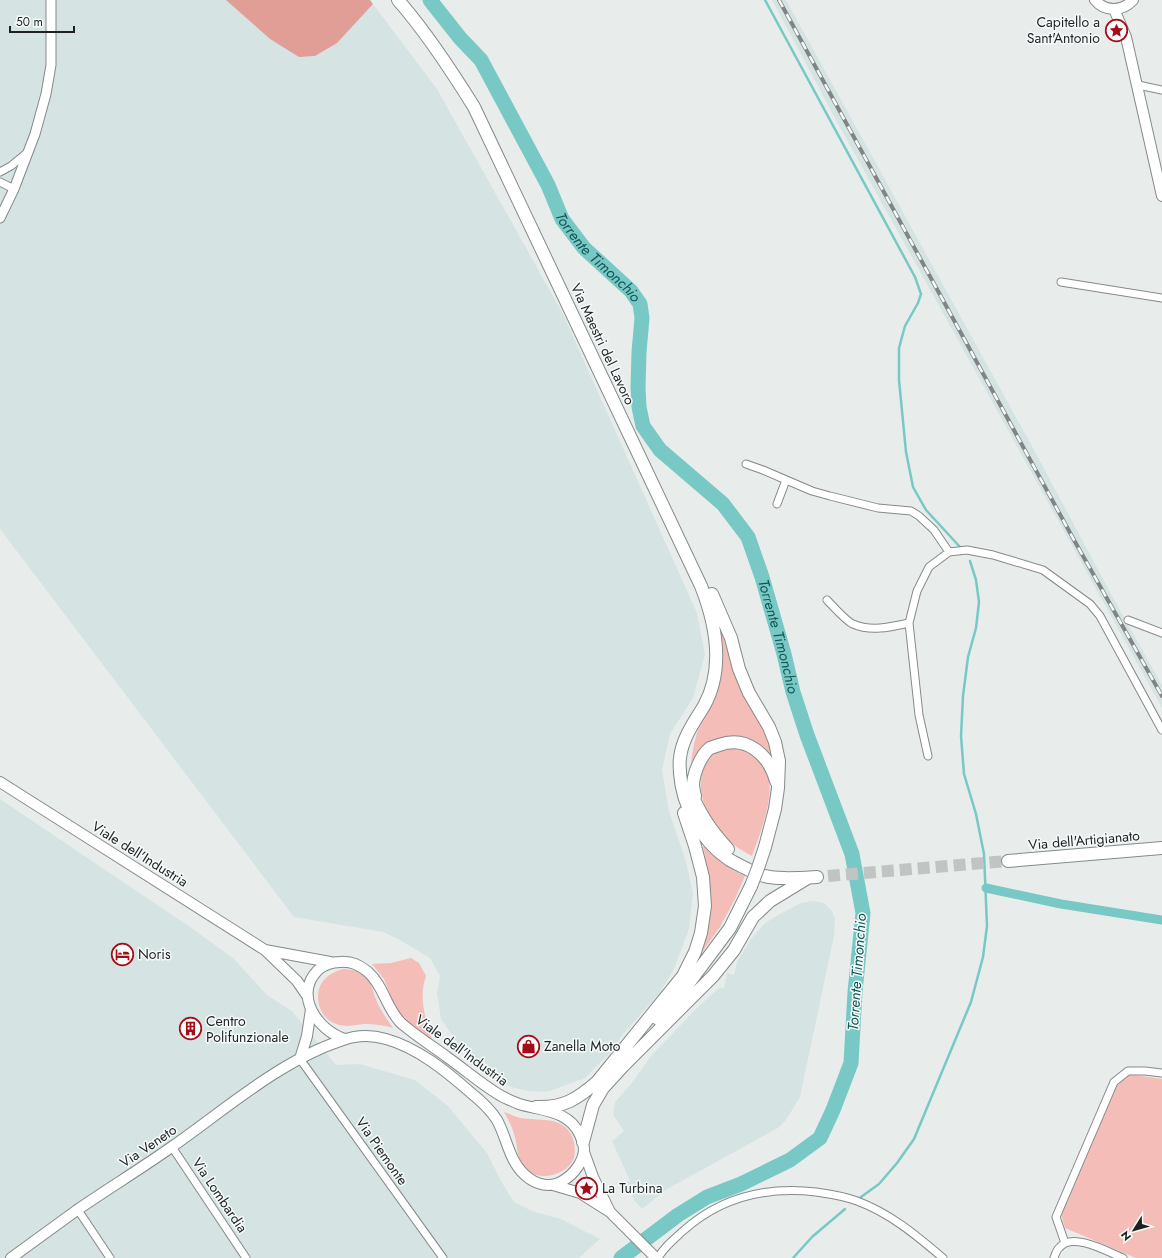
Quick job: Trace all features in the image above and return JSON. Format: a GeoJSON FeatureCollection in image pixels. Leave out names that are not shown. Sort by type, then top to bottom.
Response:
{"type":"FeatureCollection","features":[{"type":"Feature","properties":{"kind":"highway","name":"Via Maestri del Lavoro"},"geometry":{"type":"LineString","coordinates":[[398,0],[410,13],[443,57],[474,107],[701,586],[710,609],[716,649],[715,669],[710,688],[705,704],[695,721]]}},
{"type":"Feature","properties":{"kind":"highway"},"geometry":{"type":"LineString","coordinates":[[600,1085],[683,991],[730,928],[751,886],[758,868],[773,817],[778,788],[779,761],[775,742],[749,693],[739,668],[731,638],[714,598],[684,538],[663,506]]}},
{"type":"Feature","properties":{"kind":"highway"},"geometry":{"type":"LineString","coordinates":[[583,1147],[593,1105],[600,1085],[683,976],[701,933],[705,906],[703,877],[695,846],[680,800],[677,781],[679,759],[687,736],[695,721]]}},
{"type":"Feature","properties":{"kind":"highway"},"geometry":{"type":"LineString","coordinates":[[695,721],[687,754],[688,782],[695,804],[716,836],[732,852],[771,870],[818,877]]}},
{"type":"Feature","properties":{"kind":"highway"},"geometry":{"type":"LineString","coordinates":[[695,804],[693,784],[702,758],[711,748],[727,742],[742,743],[755,748],[768,761],[774,772],[778,788]]}},
{"type":"Feature","properties":{"kind":"highway"},"geometry":{"type":"LineString","coordinates":[[679,759],[683,792],[689,811],[710,842],[727,858],[757,874],[788,879],[818,877]]}},
{"type":"Feature","properties":{"kind":"highway","name":"Via dell'Artigianato"},"geometry":{"type":"LineString","coordinates":[[1008,861],[1162,848]]}},
{"type":"Feature","properties":{"kind":"highway"},"geometry":{"type":"LineString","coordinates":[[536,1107],[552,1107],[568,1102],[600,1085],[622,1066],[713,976],[734,950],[753,917],[770,901],[818,877]]}},
{"type":"Feature","properties":{"kind":"main road"},"geometry":{"type":"LineString","coordinates":[[1095,0],[1101,6],[1114,9],[1124,7],[1133,0]]}},
{"type":"Feature","properties":{"kind":"main road"},"geometry":{"type":"LineString","coordinates":[[1124,7],[1127,23],[1126,37]]}},
{"type":"Feature","properties":{"kind":"main road"},"geometry":{"type":"LineString","coordinates":[[1114,9],[1126,37],[1162,196]]}},
{"type":"Feature","properties":{"kind":"main road","name":"Viale dell'Industria"},"geometry":{"type":"LineString","coordinates":[[0,782],[265,950],[297,981],[308,998],[311,1009],[318,1021],[334,1035],[345,1039],[366,1036],[388,1040],[416,1052],[435,1065],[471,1093],[493,1114],[502,1131],[514,1162],[521,1171],[534,1181],[542,1184],[553,1185],[580,1193],[610,1212],[656,1257]]}},
{"type":"Feature","properties":{"kind":"main road","name":"Viale dell'Industria"},"geometry":{"type":"LineString","coordinates":[[265,950],[330,962],[353,962],[364,968],[378,982],[392,1013],[404,1026],[494,1092],[514,1101],[554,1112],[570,1121],[576,1129],[593,1177],[610,1212]]}},
{"type":"Feature","properties":{"kind":"main road","name":"Viale dell'Industria"},"geometry":{"type":"LineString","coordinates":[[308,998],[313,976],[330,962]]}},
{"type":"Feature","properties":{"kind":"main road"},"geometry":{"type":"LineString","coordinates":[[300,1058],[307,1036],[311,1009]]}},
{"type":"Feature","properties":{"kind":"main road","name":"Via Veneto"},"geometry":{"type":"LineString","coordinates":[[11,1258],[78,1210],[172,1147],[257,1086],[300,1058],[345,1039]]}},
{"type":"Feature","properties":{"kind":"main road"},"geometry":{"type":"LineString","coordinates":[[553,1185],[560,1183],[571,1175],[580,1162],[583,1147]]}},
{"type":"Feature","properties":{"kind":"street"},"geometry":{"type":"LineString","coordinates":[[0,218],[14,190],[35,134],[46,94],[51,66],[51,0]]}},
{"type":"Feature","properties":{"kind":"street"},"geometry":{"type":"LineString","coordinates":[[1138,85],[1162,90]]}},
{"type":"Feature","properties":{"kind":"street"},"geometry":{"type":"LineString","coordinates":[[0,172],[11,166],[28,152]]}},
{"type":"Feature","properties":{"kind":"street"},"geometry":{"type":"LineString","coordinates":[[0,182],[14,190]]}},
{"type":"Feature","properties":{"kind":"street"},"geometry":{"type":"LineString","coordinates":[[1061,282],[1162,298]]}},
{"type":"Feature","properties":{"kind":"street"},"geometry":{"type":"LineString","coordinates":[[746,464],[812,491],[878,508],[911,511],[919,516],[934,530],[949,552]]}},
{"type":"Feature","properties":{"kind":"street"},"geometry":{"type":"LineString","coordinates":[[777,504],[786,480]]}},
{"type":"Feature","properties":{"kind":"street"},"geometry":{"type":"LineString","coordinates":[[928,756],[919,715],[909,623],[917,591],[929,567],[949,552],[967,550],[993,554],[1043,570],[1090,604],[1100,616],[1162,730]]}},
{"type":"Feature","properties":{"kind":"street"},"geometry":{"type":"LineString","coordinates":[[827,600],[852,624],[873,629],[909,623]]}},
{"type":"Feature","properties":{"kind":"street"},"geometry":{"type":"LineString","coordinates":[[1128,620],[1162,633]]}},
{"type":"Feature","properties":{"kind":"street","name":"Via Piemonte"},"geometry":{"type":"LineString","coordinates":[[300,1058],[443,1258]]}},
{"type":"Feature","properties":{"kind":"street"},"geometry":{"type":"LineString","coordinates":[[1066,1243],[1056,1217],[1114,1082],[1128,1071],[1162,1073]]}},
{"type":"Feature","properties":{"kind":"street","name":"Via Lombardia"},"geometry":{"type":"LineString","coordinates":[[172,1147],[246,1258]]}},
{"type":"Feature","properties":{"kind":"street"},"geometry":{"type":"LineString","coordinates":[[656,1257],[686,1228],[715,1208],[746,1196],[763,1192],[788,1190],[834,1194],[865,1204],[900,1223],[943,1258]]}},
{"type":"Feature","properties":{"kind":"street"},"geometry":{"type":"LineString","coordinates":[[78,1210],[110,1258]]}},
{"type":"Feature","properties":{"kind":"street"},"geometry":{"type":"LineString","coordinates":[[1054,1258],[1059,1247],[1071,1241],[1078,1241],[1123,1258]]}},
{"type":"Feature","properties":{"kind":"shaded area"},"geometry":{"type":"Polygon","coordinates":[[[0,0],[370,0],[437,89],[563,314],[697,613],[705,654],[693,698],[670,734],[662,770],[669,811],[686,861],[693,894],[689,929],[674,969],[659,994],[623,1034],[610,1053],[585,1078],[547,1092],[528,1091],[511,1087],[495,1079],[459,1045],[441,1019],[437,993],[440,976],[430,958],[383,932],[294,917],[0,529],[0,0]]]}},
{"type":"Feature","properties":{"kind":"shaded area"},"geometry":{"type":"Polygon","coordinates":[[[226,0],[370,0],[373,4],[337,43],[315,56],[299,57],[270,39],[226,0]]]}},
{"type":"Feature","properties":{"kind":"shaded area"},"geometry":{"type":"Polygon","coordinates":[[[772,0],[786,0],[1033,448],[1117,605],[1162,685],[1162,708],[837,122],[772,0]]]}},
{"type":"Feature","properties":{"kind":"shaded area"},"geometry":{"type":"Polygon","coordinates":[[[719,620],[766,731],[773,758],[755,742],[731,737],[710,743],[700,751],[691,763],[697,733],[717,689],[721,669],[723,650],[719,620]]]}},
{"type":"Feature","properties":{"kind":"shaded area"},"geometry":{"type":"Polygon","coordinates":[[[730,747],[743,748],[758,757],[766,769],[769,782],[769,797],[766,813],[752,856],[732,844],[720,832],[710,819],[703,799],[701,779],[708,760],[721,749],[730,747]]]}},
{"type":"Feature","properties":{"kind":"shaded area"},"geometry":{"type":"Polygon","coordinates":[[[0,799],[193,929],[233,958],[267,995],[292,1011],[336,1065],[360,1064],[415,1080],[448,1106],[487,1153],[501,1181],[514,1202],[532,1211],[561,1219],[600,1239],[579,1258],[0,1258],[0,799]]]}},
{"type":"Feature","properties":{"kind":"shaded area"},"geometry":{"type":"Polygon","coordinates":[[[703,847],[706,847],[729,867],[745,876],[720,927],[697,959],[705,941],[710,911],[707,868],[703,847]]]}},
{"type":"Feature","properties":{"kind":"shaded area"},"geometry":{"type":"Polygon","coordinates":[[[813,901],[824,903],[832,911],[835,919],[834,936],[800,1097],[786,1120],[778,1128],[667,1189],[642,1209],[634,1200],[627,1182],[630,1181],[612,1141],[624,1131],[613,1115],[615,1102],[631,1084],[650,1057],[698,1007],[719,988],[724,988],[727,973],[734,975],[737,962],[751,939],[765,923],[801,903],[813,901]]]}},
{"type":"Feature","properties":{"kind":"shaded area"},"geometry":{"type":"Polygon","coordinates":[[[411,958],[419,963],[426,976],[423,1001],[433,1043],[411,1027],[396,1010],[384,979],[372,964],[391,963],[411,958]]]}},
{"type":"Feature","properties":{"kind":"shaded area"},"geometry":{"type":"Polygon","coordinates":[[[343,969],[357,971],[366,976],[385,1017],[393,1028],[372,1024],[343,1026],[330,1021],[326,1017],[322,1012],[318,1001],[319,990],[324,980],[328,976],[343,969]]]}},
{"type":"Feature","properties":{"kind":"shaded area"},"geometry":{"type":"Polygon","coordinates":[[[1129,1075],[1162,1079],[1162,1258],[1136,1258],[1065,1228],[1061,1214],[1115,1087],[1129,1075]]]}},
{"type":"Feature","properties":{"kind":"shaded area"},"geometry":{"type":"Polygon","coordinates":[[[504,1112],[521,1118],[555,1122],[565,1127],[571,1134],[575,1150],[574,1158],[570,1164],[559,1173],[544,1176],[531,1173],[525,1169],[520,1161],[512,1128],[504,1112]]]}},
{"type":"Feature","properties":{"kind":"waterway","name":"Torrente Timonchio"},"geometry":{"type":"LineString","coordinates":[[430,0],[460,38],[481,60],[548,185],[562,219],[584,248],[631,291],[640,304],[642,318],[638,388],[639,407],[643,426],[660,450],[723,504],[748,537],[762,577],[784,654],[793,692],[807,735],[852,854],[863,913],[855,992],[851,1063],[833,1110],[820,1138],[790,1160],[741,1184],[707,1197],[678,1215],[621,1258]]}},
{"type":"Feature","properties":{"kind":"waterway"},"geometry":{"type":"LineString","coordinates":[[765,0],[915,277],[921,294],[918,303],[905,326],[899,348],[899,380],[906,452],[913,487],[926,510],[960,547]]}},
{"type":"Feature","properties":{"kind":"waterway"},"geometry":{"type":"LineString","coordinates":[[861,1197],[879,1184],[897,1163],[914,1139],[971,1002],[983,957],[987,926],[984,854],[976,814],[964,774],[961,736],[963,696],[968,657],[976,628],[979,602],[976,580],[970,561]]}},
{"type":"Feature","properties":{"kind":"waterway"},"geometry":{"type":"LineString","coordinates":[[986,888],[1061,904],[1162,920]]}},
{"type":"Feature","properties":{"kind":"waterway"},"geometry":{"type":"LineString","coordinates":[[793,1258],[812,1237],[845,1209]]}},
{"type":"Feature","properties":{"kind":"tunnel"},"geometry":{"type":"LineString","coordinates":[[828,876],[1008,861]]}},
{"type":"Feature","properties":{"kind":"railway"},"geometry":{"type":"LineString","coordinates":[[779,0],[1074,540],[1162,696]]}},
{"type":"Feature","properties":{"kind":"place","name":"Capitello a Sant'Antonio"},"geometry":{"type":"Point","coordinates":[1116,30]}},
{"type":"Feature","properties":{"kind":"place","name":"Noris"},"geometry":{"type":"Point","coordinates":[122,954]}},
{"type":"Feature","properties":{"kind":"place","name":"Centro Polifunzionale"},"geometry":{"type":"Point","coordinates":[191,1029]}},
{"type":"Feature","properties":{"kind":"place","name":"Zanella Moto"},"geometry":{"type":"Point","coordinates":[528,1046]}},
{"type":"Feature","properties":{"kind":"place","name":"La Turbina"},"geometry":{"type":"Point","coordinates":[586,1188]}}]}
